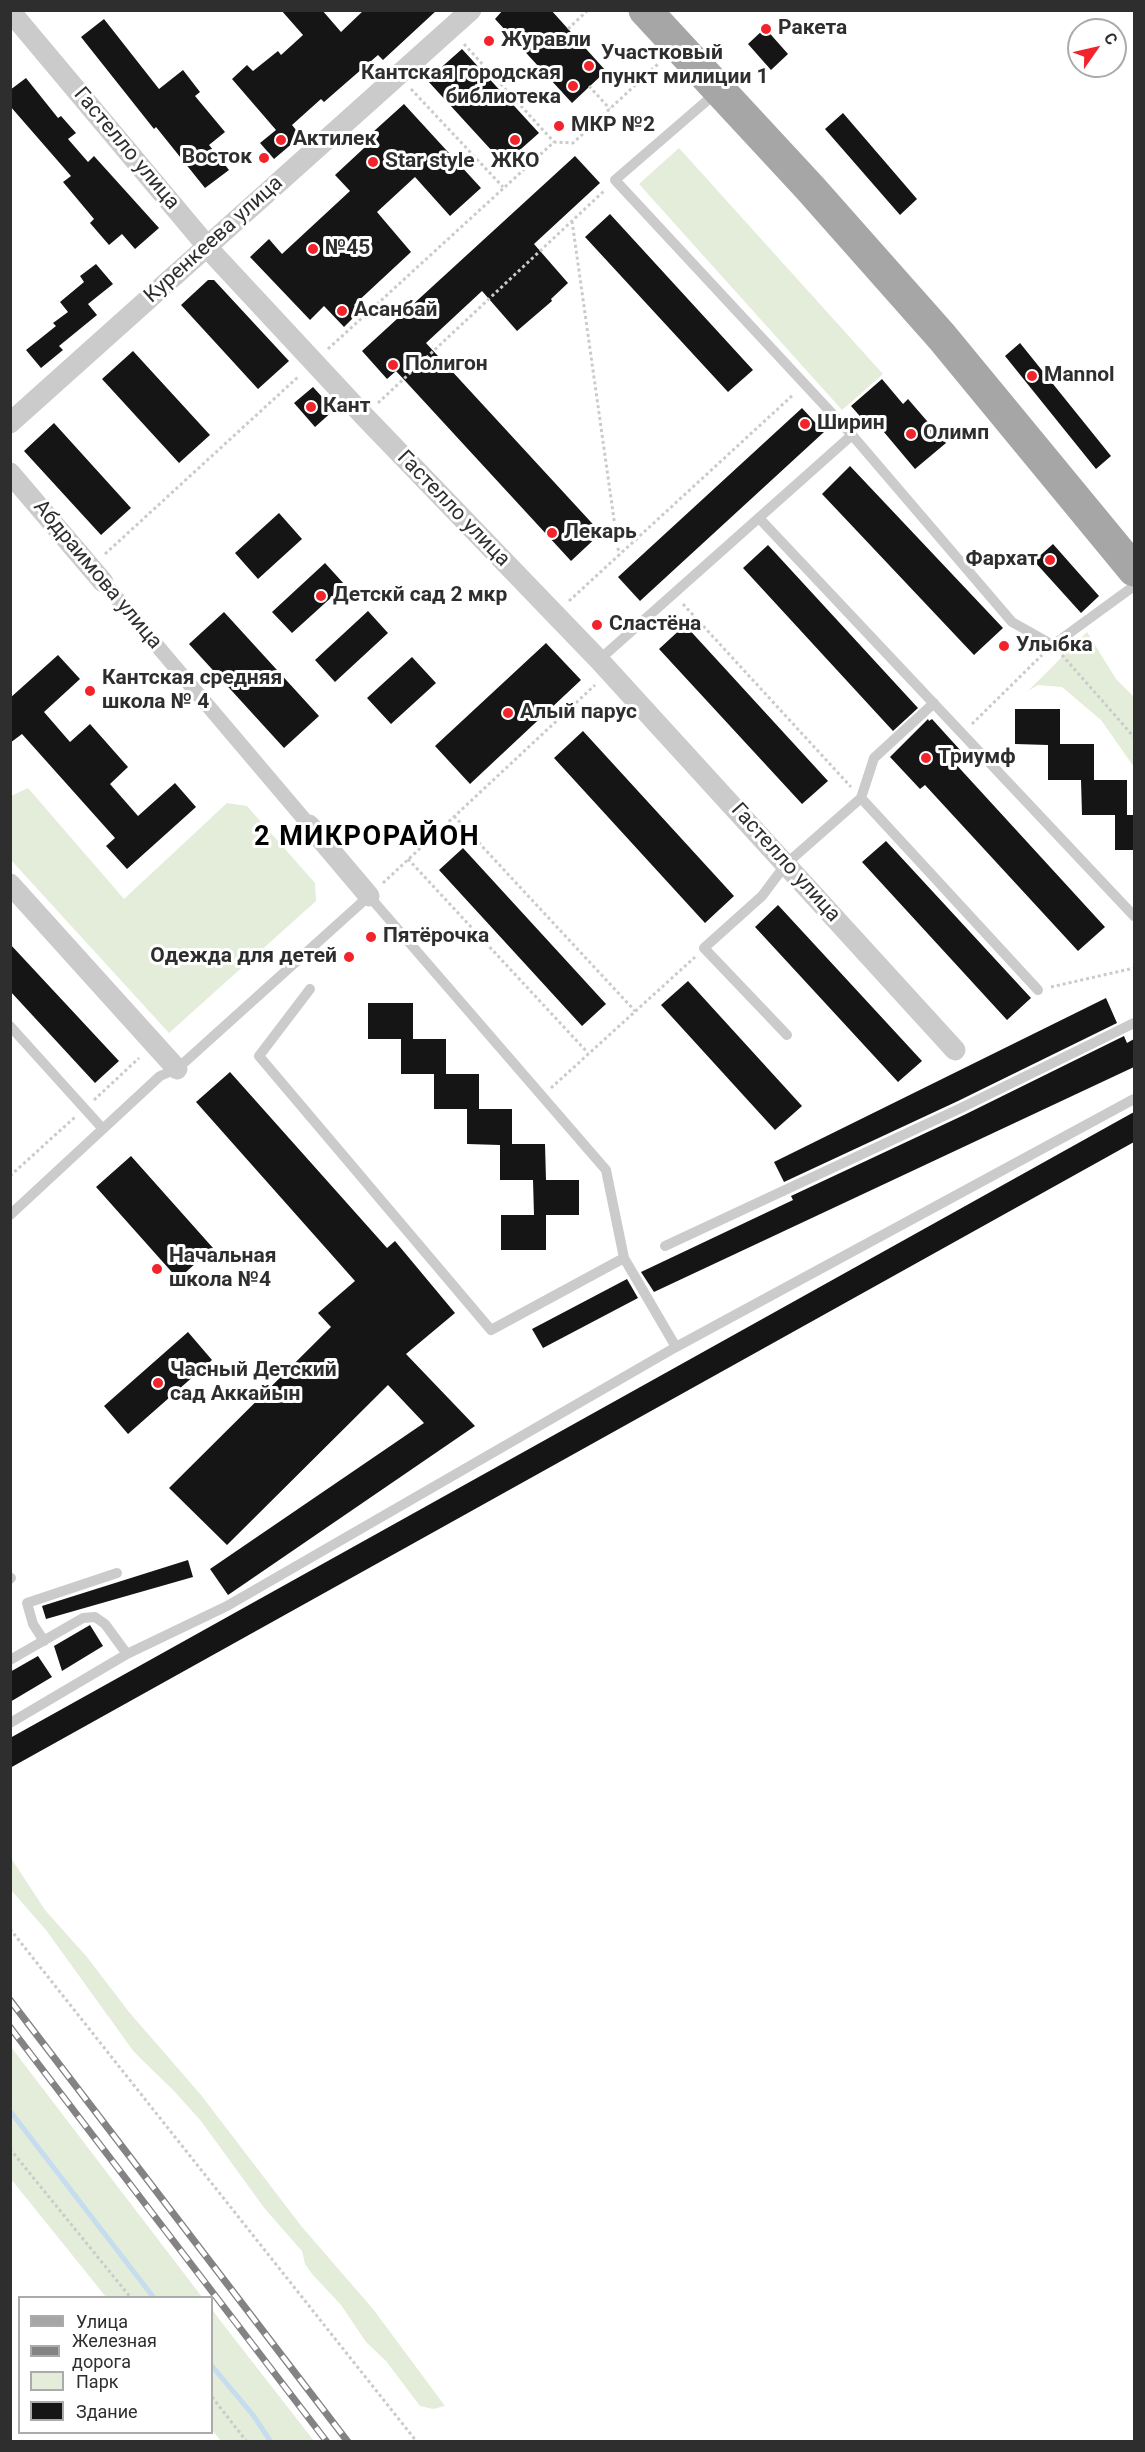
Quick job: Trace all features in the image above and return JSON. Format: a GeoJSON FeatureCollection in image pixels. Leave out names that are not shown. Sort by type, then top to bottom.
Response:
{"type":"FeatureCollection","features":[{"type":"Feature","properties":{"kind":"main road"},"geometry":{"type":"LineString","coordinates":[[645,10],[810,188],[942,337],[1134,570]]}},
{"type":"Feature","properties":{"kind":"street","name":"Куренкеева улица"},"geometry":{"type":"LineString","coordinates":[[10,423],[471,10]]}},
{"type":"Feature","properties":{"kind":"street","name":"Гастелло улица"},"geometry":{"type":"LineString","coordinates":[[10,11],[207,246],[364,416],[604,666],[955,1050]]}},
{"type":"Feature","properties":{"kind":"street","name":"Абдраимова улица"},"geometry":{"type":"LineString","coordinates":[[10,473],[369,896]]}},
{"type":"Feature","properties":{"kind":"street"},"geometry":{"type":"LineString","coordinates":[[10,884],[177,1070]]}},
{"type":"Feature","properties":{"kind":"lane"},"geometry":{"type":"LineString","coordinates":[[719,90],[615,180],[852,435],[1012,622],[1053,645],[1134,586]]}},
{"type":"Feature","properties":{"kind":"lane"},"geometry":{"type":"LineString","coordinates":[[604,666],[674,594],[852,435]]}},
{"type":"Feature","properties":{"kind":"lane"},"geometry":{"type":"LineString","coordinates":[[759,518],[1134,916]]}},
{"type":"Feature","properties":{"kind":"lane"},"geometry":{"type":"LineString","coordinates":[[787,1035],[705,948],[762,896],[786,864],[861,798],[874,758],[934,703]]}},
{"type":"Feature","properties":{"kind":"lane"},"geometry":{"type":"LineString","coordinates":[[861,798],[1038,990]]}},
{"type":"Feature","properties":{"kind":"lane"},"geometry":{"type":"LineString","coordinates":[[10,1215],[160,1076],[177,1070],[369,896],[606,1170],[624,1258],[676,1347]]}},
{"type":"Feature","properties":{"kind":"lane"},"geometry":{"type":"LineString","coordinates":[[310,989],[259,1056],[491,1330],[624,1258]]}},
{"type":"Feature","properties":{"kind":"lane"},"geometry":{"type":"LineString","coordinates":[[665,1246],[961,1108],[1134,1023]]}},
{"type":"Feature","properties":{"kind":"lane"},"geometry":{"type":"LineString","coordinates":[[10,1026],[103,1129]]}},
{"type":"Feature","properties":{"kind":"lane"},"geometry":{"type":"LineString","coordinates":[[10,1723],[127,1654],[227,1606],[676,1347],[1134,1099]]}},
{"type":"Feature","properties":{"kind":"lane"},"geometry":{"type":"LineString","coordinates":[[44,1641],[33,1624],[27,1603],[117,1573]]}},
{"type":"Feature","properties":{"kind":"lane"},"geometry":{"type":"LineString","coordinates":[[10,1660],[83,1618],[95,1617],[105,1624],[127,1654]]}},
{"type":"Feature","properties":{"kind":"path"},"geometry":{"type":"LineString","coordinates":[[568,29],[588,10]]}},
{"type":"Feature","properties":{"kind":"path"},"geometry":{"type":"LineString","coordinates":[[460,39],[554,142],[573,143],[658,64]]}},
{"type":"Feature","properties":{"kind":"path"},"geometry":{"type":"LineString","coordinates":[[408,86],[504,188]]}},
{"type":"Feature","properties":{"kind":"path"},"geometry":{"type":"LineString","coordinates":[[589,86],[610,109]]}},
{"type":"Feature","properties":{"kind":"path"},"geometry":{"type":"LineString","coordinates":[[97,575],[314,362],[554,142]]}},
{"type":"Feature","properties":{"kind":"path"},"geometry":{"type":"LineString","coordinates":[[364,416],[615,180]]}},
{"type":"Feature","properties":{"kind":"path"},"geometry":{"type":"LineString","coordinates":[[572,221],[619,555]]}},
{"type":"Feature","properties":{"kind":"path"},"geometry":{"type":"LineString","coordinates":[[555,614],[805,385]]}},
{"type":"Feature","properties":{"kind":"path"},"geometry":{"type":"LineString","coordinates":[[674,594],[861,798]]}},
{"type":"Feature","properties":{"kind":"path"},"geometry":{"type":"LineString","coordinates":[[962,734],[1053,645],[1134,737]]}},
{"type":"Feature","properties":{"kind":"path"},"geometry":{"type":"LineString","coordinates":[[369,896],[454,816],[604,666]]}},
{"type":"Feature","properties":{"kind":"path"},"geometry":{"type":"LineString","coordinates":[[454,816],[635,1011]]}},
{"type":"Feature","properties":{"kind":"path"},"geometry":{"type":"LineString","coordinates":[[408,859],[588,1053]]}},
{"type":"Feature","properties":{"kind":"path"},"geometry":{"type":"LineString","coordinates":[[543,1095],[705,948]]}},
{"type":"Feature","properties":{"kind":"path"},"geometry":{"type":"LineString","coordinates":[[1038,990],[1134,968]]}},
{"type":"Feature","properties":{"kind":"path"},"geometry":{"type":"LineString","coordinates":[[10,1929],[417,2442]]}},
{"type":"Feature","properties":{"kind":"path"},"geometry":{"type":"LineString","coordinates":[[10,2149],[129,2296]]}},
{"type":"Feature","properties":{"kind":"path"},"geometry":{"type":"LineString","coordinates":[[213,2398],[247,2442]]}},
{"type":"Feature","properties":{"kind":"green space"},"geometry":{"type":"Polygon","coordinates":[[[679,148],[883,374],[842,410],[639,184],[679,148]]]}},
{"type":"Feature","properties":{"kind":"green space"},"geometry":{"type":"Polygon","coordinates":[[[1087,632],[1116,679],[1134,697],[1134,767],[1101,720],[1062,687],[1038,685],[1028,691],[1087,632]]]}},
{"type":"Feature","properties":{"kind":"green space"},"geometry":{"type":"Polygon","coordinates":[[[28,788],[124,899],[227,803],[247,806],[315,883],[316,901],[169,1033],[11,860],[11,796],[28,788]]]}},
{"type":"Feature","properties":{"kind":"green space"},"geometry":{"type":"Polygon","coordinates":[[[11,1858],[45,1910],[87,1957],[129,2012],[201,2095],[302,2227],[373,2309],[445,2406],[433,2409],[420,2406],[386,2361],[366,2342],[341,2305],[312,2274],[305,2264],[302,2251],[265,2209],[201,2121],[134,2052],[46,1930],[11,1890],[11,1858]]]}},
{"type":"Feature","properties":{"kind":"green space"},"geometry":{"type":"Polygon","coordinates":[[[11,2047],[201,2296],[105,2296],[11,2179],[11,2047]]]}},
{"type":"Feature","properties":{"kind":"green space"},"geometry":{"type":"Polygon","coordinates":[[[213,2310],[314,2441],[221,2441],[213,2431],[213,2310]]]}},
{"type":"Feature","properties":{"kind":"building"},"geometry":{"type":"Polygon","coordinates":[[[281,10],[322,10],[341,32],[364,10],[437,10],[383,60],[378,55],[324,102],[321,99],[292,125],[301,136],[274,159],[260,143],[276,130],[232,79],[247,65],[253,71],[278,51],[281,55],[303,35],[281,10]]]}},
{"type":"Feature","properties":{"kind":"building"},"geometry":{"type":"Polygon","coordinates":[[[503,10],[551,10],[606,71],[572,103],[495,19],[503,10]]]}},
{"type":"Feature","properties":{"kind":"building"},"geometry":{"type":"Polygon","coordinates":[[[104,19],[159,89],[183,70],[200,92],[195,96],[225,132],[209,145],[229,170],[205,188],[156,127],[154,129],[81,37],[104,19]]]}},
{"type":"Feature","properties":{"kind":"building"},"geometry":{"type":"Polygon","coordinates":[[[765,28],[788,54],[771,70],[748,44],[765,28]]]}},
{"type":"Feature","properties":{"kind":"building"},"geometry":{"type":"Polygon","coordinates":[[[462,49],[539,133],[504,164],[427,80],[462,49]]]}},
{"type":"Feature","properties":{"kind":"building"},"geometry":{"type":"Polygon","coordinates":[[[26,78],[58,118],[61,116],[76,133],[68,139],[88,162],[94,156],[159,228],[135,249],[122,234],[109,245],[90,223],[94,219],[63,182],[71,176],[10,106],[10,90],[26,78]]]}},
{"type":"Feature","properties":{"kind":"building"},"geometry":{"type":"Polygon","coordinates":[[[404,104],[481,188],[450,216],[415,177],[377,212],[411,252],[354,305],[360,311],[344,327],[324,306],[310,320],[250,257],[269,239],[282,254],[350,191],[335,175],[377,136],[373,132],[404,104]]]}},
{"type":"Feature","properties":{"kind":"building"},"geometry":{"type":"Polygon","coordinates":[[[843,113],[917,199],[900,215],[825,129],[843,113]]]}},
{"type":"Feature","properties":{"kind":"building"},"geometry":{"type":"Polygon","coordinates":[[[575,156],[600,183],[534,244],[568,283],[551,299],[552,301],[517,331],[482,291],[426,343],[601,533],[571,561],[396,371],[387,379],[362,351],[575,156]]]}},
{"type":"Feature","properties":{"kind":"building"},"geometry":{"type":"Polygon","coordinates":[[[610,214],[753,370],[728,392],[585,237],[610,214]]]}},
{"type":"Feature","properties":{"kind":"building"},"geometry":{"type":"Polygon","coordinates":[[[96,264],[113,284],[88,304],[97,315],[59,346],[63,350],[41,368],[26,350],[56,326],[53,323],[68,312],[60,302],[84,282],[80,276],[96,264]]]}},
{"type":"Feature","properties":{"kind":"building"},"geometry":{"type":"Polygon","coordinates":[[[208,280],[214,280],[289,361],[258,389],[181,305],[208,280]]]}},
{"type":"Feature","properties":{"kind":"building"},"geometry":{"type":"Polygon","coordinates":[[[1020,343],[1111,456],[1096,469],[1005,356],[1020,343]]]}},
{"type":"Feature","properties":{"kind":"building"},"geometry":{"type":"Polygon","coordinates":[[[133,351],[210,435],[179,463],[102,379],[133,351]]]}},
{"type":"Feature","properties":{"kind":"building"},"geometry":{"type":"Polygon","coordinates":[[[882,379],[903,404],[908,399],[946,443],[915,469],[878,425],[872,430],[851,406],[882,379]]]}},
{"type":"Feature","properties":{"kind":"building"},"geometry":{"type":"Polygon","coordinates":[[[313,387],[334,410],[315,427],[294,403],[313,387]]]}},
{"type":"Feature","properties":{"kind":"building"},"geometry":{"type":"Polygon","coordinates":[[[802,408],[824,432],[640,601],[618,577],[802,408]]]}},
{"type":"Feature","properties":{"kind":"building"},"geometry":{"type":"Polygon","coordinates":[[[54,423],[131,508],[101,535],[24,451],[54,423]]]}},
{"type":"Feature","properties":{"kind":"building"},"geometry":{"type":"Polygon","coordinates":[[[850,466],[1003,628],[974,655],[822,494],[850,466]]]}},
{"type":"Feature","properties":{"kind":"building"},"geometry":{"type":"Polygon","coordinates":[[[279,513],[302,539],[258,579],[235,553],[279,513]]]}},
{"type":"Feature","properties":{"kind":"building"},"geometry":{"type":"Polygon","coordinates":[[[1053,544],[1099,596],[1081,613],[1034,561],[1053,544]]]}},
{"type":"Feature","properties":{"kind":"building"},"geometry":{"type":"Polygon","coordinates":[[[768,545],[918,708],[893,731],[743,568],[768,545]]]}},
{"type":"Feature","properties":{"kind":"building"},"geometry":{"type":"Polygon","coordinates":[[[325,563],[345,585],[292,633],[272,612],[325,563]]]}},
{"type":"Feature","properties":{"kind":"building"},"geometry":{"type":"Polygon","coordinates":[[[368,611],[388,633],[335,682],[315,660],[368,611]]]}},
{"type":"Feature","properties":{"kind":"building"},"geometry":{"type":"Polygon","coordinates":[[[224,612],[319,716],[284,748],[189,644],[224,612]]]}},
{"type":"Feature","properties":{"kind":"building"},"geometry":{"type":"Polygon","coordinates":[[[685,625],[828,781],[802,804],[659,649],[685,625]]]}},
{"type":"Feature","properties":{"kind":"building","name":"Алый парус"},"geometry":{"type":"Polygon","coordinates":[[[546,643],[581,680],[470,784],[435,746],[546,643]]]}},
{"type":"Feature","properties":{"kind":"building"},"geometry":{"type":"Polygon","coordinates":[[[58,655],[80,679],[44,712],[70,742],[90,724],[128,767],[110,784],[138,816],[175,783],[196,807],[127,869],[106,846],[115,838],[22,734],[10,743],[10,698],[58,655]]]}},
{"type":"Feature","properties":{"kind":"building"},"geometry":{"type":"Polygon","coordinates":[[[412,657],[436,683],[391,724],[367,698],[412,657]]]}},
{"type":"Feature","properties":{"kind":"building"},"geometry":{"type":"Polygon","coordinates":[[[1015,709],[1060,709],[1060,744],[1094,744],[1094,780],[1127,780],[1127,815],[1134,815],[1134,850],[1115,850],[1115,815],[1082,815],[1081,780],[1048,780],[1048,745],[1015,744],[1015,709]]]}},
{"type":"Feature","properties":{"kind":"building"},"geometry":{"type":"Polygon","coordinates":[[[928,719],[929,721],[932,719],[961,751],[952,760],[1105,927],[1078,951],[925,785],[920,789],[890,757],[928,719]]]}},
{"type":"Feature","properties":{"kind":"building"},"geometry":{"type":"Polygon","coordinates":[[[583,731],[734,896],[705,923],[554,758],[583,731]]]}},
{"type":"Feature","properties":{"kind":"building"},"geometry":{"type":"Polygon","coordinates":[[[886,841],[1031,998],[1007,1020],[862,862],[886,841]]]}},
{"type":"Feature","properties":{"kind":"building"},"geometry":{"type":"Polygon","coordinates":[[[463,848],[606,1004],[582,1026],[439,870],[463,848]]]}},
{"type":"Feature","properties":{"kind":"building"},"geometry":{"type":"Polygon","coordinates":[[[778,905],[922,1061],[898,1082],[755,927],[778,905]]]}},
{"type":"Feature","properties":{"kind":"building"},"geometry":{"type":"Polygon","coordinates":[[[10,944],[119,1061],[95,1083],[10,991],[10,944]]]}},
{"type":"Feature","properties":{"kind":"building"},"geometry":{"type":"Polygon","coordinates":[[[688,981],[802,1106],[775,1130],[661,1005],[688,981]]]}},
{"type":"Feature","properties":{"kind":"building"},"geometry":{"type":"Polygon","coordinates":[[[1106,998],[1117,1023],[958,1101],[784,1182],[774,1162],[1106,998]]]}},
{"type":"Feature","properties":{"kind":"building"},"geometry":{"type":"Polygon","coordinates":[[[368,1003],[413,1003],[413,1039],[446,1039],[446,1074],[479,1074],[479,1109],[512,1109],[512,1144],[545,1144],[546,1180],[579,1180],[579,1215],[534,1215],[533,1180],[500,1180],[500,1145],[467,1144],[467,1109],[434,1109],[434,1074],[401,1074],[401,1039],[368,1039],[368,1003]]]}},
{"type":"Feature","properties":{"kind":"building"},"geometry":{"type":"Polygon","coordinates":[[[1124,1036],[1127,1043],[1134,1039],[1134,1067],[654,1292],[641,1272],[793,1200],[791,1196],[964,1115],[1124,1036]]]}},
{"type":"Feature","properties":{"kind":"building"},"geometry":{"type":"Polygon","coordinates":[[[230,1072],[387,1248],[395,1241],[455,1313],[406,1354],[475,1426],[228,1595],[210,1569],[424,1423],[388,1385],[227,1545],[169,1488],[331,1327],[318,1313],[355,1281],[196,1102],[230,1072]]]}},
{"type":"Feature","properties":{"kind":"building"},"geometry":{"type":"Polygon","coordinates":[[[1134,1112],[1134,1142],[10,1768],[10,1738],[1134,1112]]]}},
{"type":"Feature","properties":{"kind":"building"},"geometry":{"type":"Polygon","coordinates":[[[131,1156],[213,1248],[178,1279],[96,1187],[131,1156]]]}},
{"type":"Feature","properties":{"kind":"building"},"geometry":{"type":"Polygon","coordinates":[[[501,1215],[546,1215],[546,1250],[501,1250],[501,1215]]]}},
{"type":"Feature","properties":{"kind":"building"},"geometry":{"type":"Polygon","coordinates":[[[627,1279],[638,1298],[543,1348],[532,1329],[627,1279]]]}},
{"type":"Feature","properties":{"kind":"building","name":"Часный Детский сад Аккайын"},"geometry":{"type":"Polygon","coordinates":[[[188,1332],[212,1360],[128,1434],[104,1406],[188,1332]]]}},
{"type":"Feature","properties":{"kind":"building"},"geometry":{"type":"Polygon","coordinates":[[[188,1560],[193,1577],[46,1619],[42,1606],[188,1560]]]}},
{"type":"Feature","properties":{"kind":"building"},"geometry":{"type":"Polygon","coordinates":[[[90,1625],[103,1646],[62,1671],[54,1646],[90,1625]]]}},
{"type":"Feature","properties":{"kind":"building"},"geometry":{"type":"Polygon","coordinates":[[[38,1656],[52,1677],[10,1702],[10,1672],[38,1656]]]}},
{"type":"Feature","properties":{"kind":"waterway"},"geometry":{"type":"LineString","coordinates":[[10,2111],[152,2296]]}},
{"type":"Feature","properties":{"kind":"waterway"},"geometry":{"type":"LineString","coordinates":[[213,2367],[253,2415],[271,2442]]}},
{"type":"Feature","properties":{"kind":"railway"},"geometry":{"type":"LineString","coordinates":[[10,2000],[348,2442]]}},
{"type":"Feature","properties":{"kind":"railway"},"geometry":{"type":"LineString","coordinates":[[10,2027],[327,2442]]}},
{"type":"Feature","properties":{"kind":"place","name":"Ракета"},"geometry":{"type":"Point","coordinates":[766,29]}},
{"type":"Feature","properties":{"kind":"place","name":"Журавли"},"geometry":{"type":"Point","coordinates":[489,41]}},
{"type":"Feature","properties":{"kind":"place","name":"Участковый пункт милиции 1"},"geometry":{"type":"Point","coordinates":[589,66]}},
{"type":"Feature","properties":{"kind":"place","name":"Кантская городская библиотека"},"geometry":{"type":"Point","coordinates":[573,86]}},
{"type":"Feature","properties":{"kind":"place","name":"МКР №2"},"geometry":{"type":"Point","coordinates":[559,126]}},
{"type":"Feature","properties":{"kind":"place","name":"Актилек"},"geometry":{"type":"Point","coordinates":[281,140]}},
{"type":"Feature","properties":{"kind":"place","name":"ЖКО"},"geometry":{"type":"Point","coordinates":[515,140]}},
{"type":"Feature","properties":{"kind":"place","name":"Восток"},"geometry":{"type":"Point","coordinates":[264,158]}},
{"type":"Feature","properties":{"kind":"place","name":"Star style"},"geometry":{"type":"Point","coordinates":[373,162]}},
{"type":"Feature","properties":{"kind":"place","name":"№45"},"geometry":{"type":"Point","coordinates":[313,249]}},
{"type":"Feature","properties":{"kind":"place","name":"Асанбай"},"geometry":{"type":"Point","coordinates":[342,311]}},
{"type":"Feature","properties":{"kind":"place","name":"Полигон"},"geometry":{"type":"Point","coordinates":[393,365]}},
{"type":"Feature","properties":{"kind":"place","name":"Mannol"},"geometry":{"type":"Point","coordinates":[1032,376]}},
{"type":"Feature","properties":{"kind":"place","name":"Кант"},"geometry":{"type":"Point","coordinates":[311,407]}},
{"type":"Feature","properties":{"kind":"place","name":"Ширин"},"geometry":{"type":"Point","coordinates":[805,424]}},
{"type":"Feature","properties":{"kind":"place","name":"Олимп"},"geometry":{"type":"Point","coordinates":[911,434]}},
{"type":"Feature","properties":{"kind":"place","name":"Лекарь"},"geometry":{"type":"Point","coordinates":[552,533]}},
{"type":"Feature","properties":{"kind":"place","name":"Фархат"},"geometry":{"type":"Point","coordinates":[1050,560]}},
{"type":"Feature","properties":{"kind":"place","name":"Детскй сад 2 мкр"},"geometry":{"type":"Point","coordinates":[321,596]}},
{"type":"Feature","properties":{"kind":"place","name":"Сластёна"},"geometry":{"type":"Point","coordinates":[597,625]}},
{"type":"Feature","properties":{"kind":"place","name":"Улыбка"},"geometry":{"type":"Point","coordinates":[1004,646]}},
{"type":"Feature","properties":{"kind":"place","name":"Кантская средняя школа № 4"},"geometry":{"type":"Point","coordinates":[90,691]}},
{"type":"Feature","properties":{"kind":"place","name":"Алый парус"},"geometry":{"type":"Point","coordinates":[508,713]}},
{"type":"Feature","properties":{"kind":"place","name":"Триумф"},"geometry":{"type":"Point","coordinates":[926,758]}},
{"type":"Feature","properties":{"kind":"place","name":"Пятёрочка"},"geometry":{"type":"Point","coordinates":[371,937]}},
{"type":"Feature","properties":{"kind":"place","name":"Одежда для детей"},"geometry":{"type":"Point","coordinates":[349,957]}},
{"type":"Feature","properties":{"kind":"place","name":"Начальная школа №4"},"geometry":{"type":"Point","coordinates":[157,1269]}},
{"type":"Feature","properties":{"kind":"place","name":"Часный Детский сад Аккайын"},"geometry":{"type":"Point","coordinates":[158,1383]}},
{"type":"Feature","properties":{"kind":"district","name":"2 МИКРОРАЙОН"},"geometry":{"type":"Point","coordinates":[367,838]}}]}
